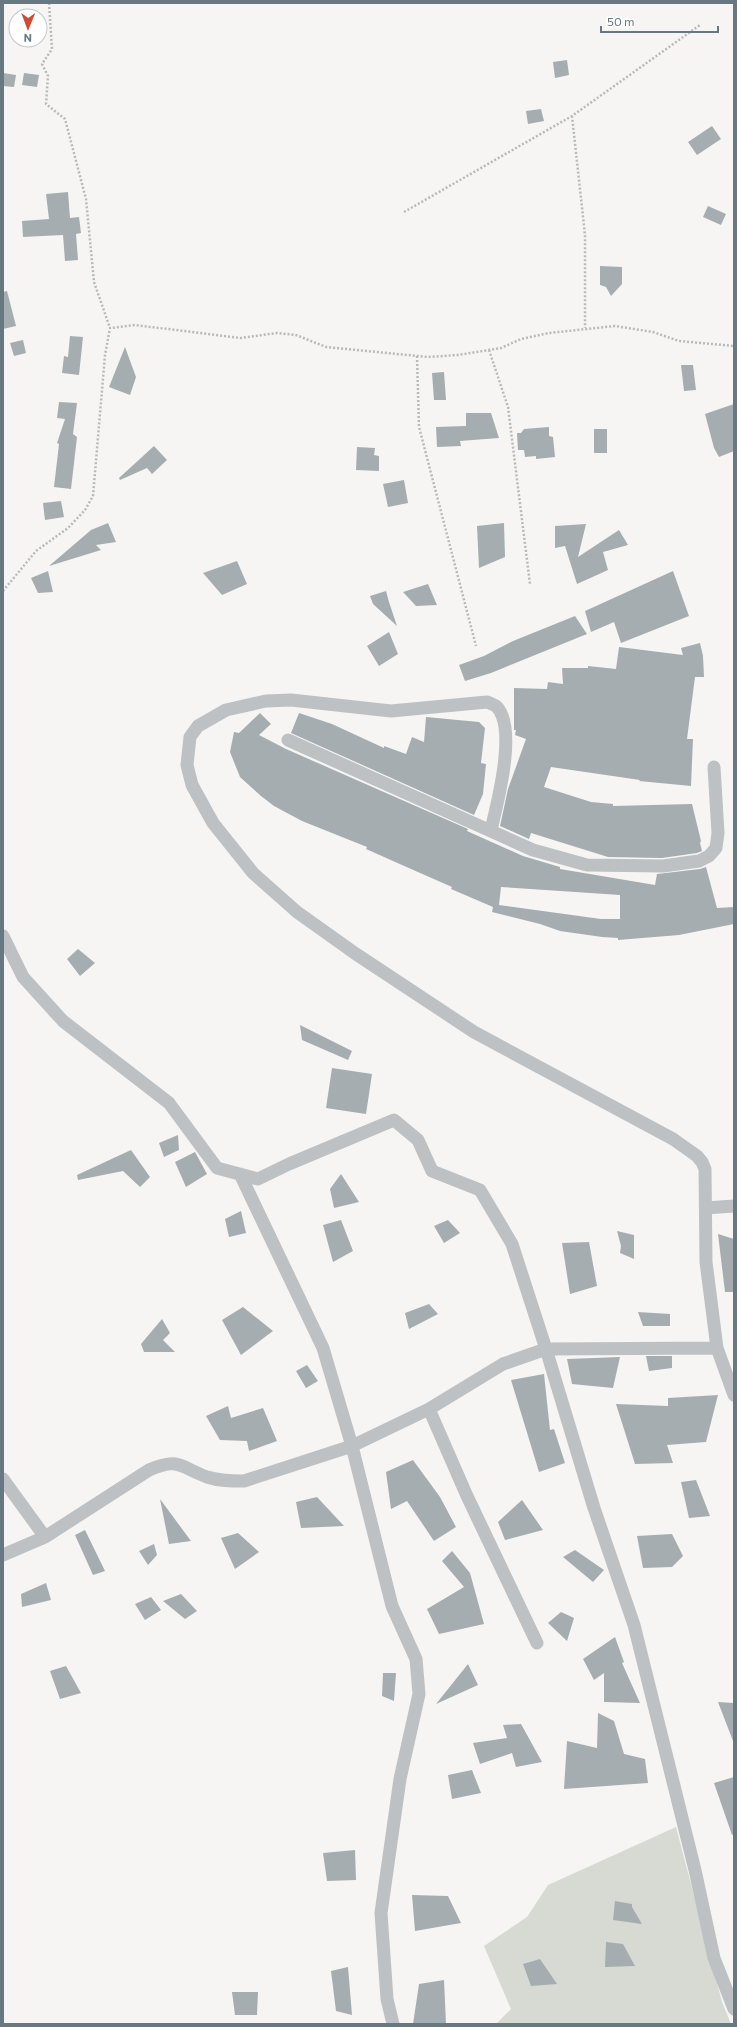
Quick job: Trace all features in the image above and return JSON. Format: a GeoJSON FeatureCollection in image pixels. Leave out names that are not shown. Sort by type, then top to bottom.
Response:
{"type":"FeatureCollection","features":[{"type":"Feature","properties":{"kind":"street"},"geometry":{"type":"LineString","coordinates":[[491,830],[505,766],[505,724],[496,706],[487,702],[391,711],[291,700],[266,701],[226,710],[198,726],[190,737],[187,765],[192,785],[213,823],[253,874],[297,912],[356,954],[474,1032],[679,1143],[702,1162],[705,1169],[706,1262],[717,1348],[733,1390]]}},
{"type":"Feature","properties":{"kind":"street"},"geometry":{"type":"LineString","coordinates":[[288,740],[533,850],[587,865],[663,866],[699,861],[709,856],[716,848],[718,833],[714,767]]}},
{"type":"Feature","properties":{"kind":"street"},"geometry":{"type":"LineString","coordinates":[[3,936],[23,977],[63,1021],[169,1103],[217,1168],[258,1179],[289,1164],[394,1120],[418,1140],[432,1170],[480,1190],[512,1244],[546,1349],[594,1508],[634,1625],[695,1870],[714,1958],[734,2009]]}},
{"type":"Feature","properties":{"kind":"street"},"geometry":{"type":"LineString","coordinates":[[240,1174],[323,1348],[352,1446],[392,1606],[416,1659],[419,1694],[400,1779],[381,1913],[387,1999],[393,2024]]}},
{"type":"Feature","properties":{"kind":"street"},"geometry":{"type":"LineString","coordinates":[[706,1208],[734,1206]]}},
{"type":"Feature","properties":{"kind":"street"},"geometry":{"type":"LineString","coordinates":[[3,1555],[46,1537],[148,1470],[165,1463],[179,1464],[207,1477],[226,1481],[244,1481],[352,1446],[429,1409],[503,1364],[546,1349],[717,1348]]}},
{"type":"Feature","properties":{"kind":"street"},"geometry":{"type":"LineString","coordinates":[[429,1409],[467,1496],[537,1643]]}},
{"type":"Feature","properties":{"kind":"street"},"geometry":{"type":"LineString","coordinates":[[3,1479],[46,1537]]}},
{"type":"Feature","properties":{"kind":"path"},"geometry":{"type":"LineString","coordinates":[[3,591],[36,551],[68,528],[85,510],[94,496],[105,355],[110,328],[94,282],[86,199],[65,119],[46,104],[48,76],[42,64],[52,49],[49,3]]}},
{"type":"Feature","properties":{"kind":"path"},"geometry":{"type":"LineString","coordinates":[[404,212],[572,116],[700,25]]}},
{"type":"Feature","properties":{"kind":"path"},"geometry":{"type":"LineString","coordinates":[[572,116],[585,235],[586,328]]}},
{"type":"Feature","properties":{"kind":"path"},"geometry":{"type":"LineString","coordinates":[[110,328],[135,325],[241,338],[277,333],[296,335],[326,346],[417,356],[458,355],[501,348],[521,339],[586,328],[615,326],[653,332],[679,341],[734,346]]}},
{"type":"Feature","properties":{"kind":"path"},"geometry":{"type":"LineString","coordinates":[[489,350],[508,407],[530,584]]}},
{"type":"Feature","properties":{"kind":"path"},"geometry":{"type":"LineString","coordinates":[[417,356],[419,427],[476,646]]}},
{"type":"Feature","properties":{"kind":"shaded area"},"geometry":{"type":"Polygon","coordinates":[[[676,1827],[722,2002],[731,2024],[496,2024],[511,2009],[484,1946],[527,1917],[548,1885],[676,1827]]]}},
{"type":"Feature","properties":{"kind":"building"},"geometry":{"type":"Polygon","coordinates":[[[567,60],[569,75],[555,78],[553,62],[567,60]]]}},
{"type":"Feature","properties":{"kind":"building"},"geometry":{"type":"Polygon","coordinates":[[[3,73],[16,75],[14,87],[3,86],[3,73]]]}},
{"type":"Feature","properties":{"kind":"building"},"geometry":{"type":"Polygon","coordinates":[[[24,73],[39,75],[37,87],[22,85],[24,73]]]}},
{"type":"Feature","properties":{"kind":"building"},"geometry":{"type":"Polygon","coordinates":[[[541,109],[544,121],[528,124],[526,111],[541,109]]]}},
{"type":"Feature","properties":{"kind":"building"},"geometry":{"type":"Polygon","coordinates":[[[712,126],[721,139],[697,155],[688,142],[712,126]]]}},
{"type":"Feature","properties":{"kind":"building"},"geometry":{"type":"Polygon","coordinates":[[[68,192],[70,218],[79,217],[81,233],[76,234],[78,260],[65,261],[63,235],[23,237],[22,221],[49,219],[46,194],[68,192]]]}},
{"type":"Feature","properties":{"kind":"building"},"geometry":{"type":"Polygon","coordinates":[[[708,206],[726,214],[721,225],[703,217],[708,206]]]}},
{"type":"Feature","properties":{"kind":"building"},"geometry":{"type":"Polygon","coordinates":[[[600,266],[622,267],[622,284],[611,296],[606,287],[600,285],[600,266]]]}},
{"type":"Feature","properties":{"kind":"building"},"geometry":{"type":"Polygon","coordinates":[[[7,291],[16,326],[3,329],[3,292],[7,291]]]}},
{"type":"Feature","properties":{"kind":"building"},"geometry":{"type":"Polygon","coordinates":[[[70,336],[83,337],[79,375],[62,373],[64,356],[68,357],[70,336]]]}},
{"type":"Feature","properties":{"kind":"building"},"geometry":{"type":"Polygon","coordinates":[[[23,340],[26,353],[14,356],[10,343],[23,340]]]}},
{"type":"Feature","properties":{"kind":"building"},"geometry":{"type":"Polygon","coordinates":[[[125,347],[136,377],[130,395],[109,387],[125,347]]]}},
{"type":"Feature","properties":{"kind":"building"},"geometry":{"type":"Polygon","coordinates":[[[681,365],[693,365],[696,390],[684,391],[681,365]]]}},
{"type":"Feature","properties":{"kind":"building"},"geometry":{"type":"Polygon","coordinates":[[[444,372],[446,400],[434,400],[432,373],[444,372]]]}},
{"type":"Feature","properties":{"kind":"building"},"geometry":{"type":"Polygon","coordinates":[[[59,402],[77,403],[73,434],[77,437],[71,489],[54,487],[59,444],[57,443],[65,419],[57,418],[59,402]]]}},
{"type":"Feature","properties":{"kind":"building"},"geometry":{"type":"Polygon","coordinates":[[[734,404],[734,451],[719,457],[714,448],[705,414],[734,404]]]}},
{"type":"Feature","properties":{"kind":"building"},"geometry":{"type":"Polygon","coordinates":[[[466,413],[491,413],[499,438],[460,441],[461,446],[437,447],[436,427],[466,426],[466,413]]]}},
{"type":"Feature","properties":{"kind":"building"},"geometry":{"type":"Polygon","coordinates":[[[549,427],[549,436],[553,437],[555,457],[536,459],[536,456],[525,457],[524,450],[518,450],[517,433],[521,433],[524,429],[549,427]]]}},
{"type":"Feature","properties":{"kind":"building"},"geometry":{"type":"Polygon","coordinates":[[[594,429],[607,429],[607,453],[594,453],[594,429]]]}},
{"type":"Feature","properties":{"kind":"building"},"geometry":{"type":"Polygon","coordinates":[[[154,446],[167,460],[152,474],[147,468],[120,480],[119,478],[154,446]]]}},
{"type":"Feature","properties":{"kind":"building"},"geometry":{"type":"Polygon","coordinates":[[[357,447],[375,448],[374,455],[379,456],[379,471],[356,470],[357,447]]]}},
{"type":"Feature","properties":{"kind":"building"},"geometry":{"type":"Polygon","coordinates":[[[404,480],[408,503],[388,507],[383,484],[404,480]]]}},
{"type":"Feature","properties":{"kind":"building"},"geometry":{"type":"Polygon","coordinates":[[[61,501],[64,517],[45,520],[43,503],[61,501]]]}},
{"type":"Feature","properties":{"kind":"building"},"geometry":{"type":"Polygon","coordinates":[[[108,523],[116,542],[96,545],[101,550],[49,566],[91,530],[108,523]]]}},
{"type":"Feature","properties":{"kind":"building"},"geometry":{"type":"Polygon","coordinates":[[[504,523],[505,557],[479,568],[477,526],[504,523]]]}},
{"type":"Feature","properties":{"kind":"building"},"geometry":{"type":"Polygon","coordinates":[[[586,524],[578,557],[619,530],[628,545],[603,552],[608,570],[577,584],[565,546],[555,548],[555,526],[586,524]]]}},
{"type":"Feature","properties":{"kind":"building"},"geometry":{"type":"Polygon","coordinates":[[[237,561],[247,584],[222,595],[203,573],[237,561]]]}},
{"type":"Feature","properties":{"kind":"building"},"geometry":{"type":"Polygon","coordinates":[[[48,571],[53,592],[38,593],[31,578],[48,571]]]}},
{"type":"Feature","properties":{"kind":"building"},"geometry":{"type":"Polygon","coordinates":[[[673,571],[689,616],[621,643],[614,622],[591,632],[585,611],[673,571]]]}},
{"type":"Feature","properties":{"kind":"building"},"geometry":{"type":"Polygon","coordinates":[[[428,584],[437,605],[416,606],[403,592],[428,584]]]}},
{"type":"Feature","properties":{"kind":"building"},"geometry":{"type":"Polygon","coordinates":[[[386,591],[397,626],[373,604],[370,596],[386,591]]]}},
{"type":"Feature","properties":{"kind":"building"},"geometry":{"type":"Polygon","coordinates":[[[575,616],[587,634],[491,673],[465,681],[459,665],[484,656],[513,641],[575,616]]]}},
{"type":"Feature","properties":{"kind":"building"},"geometry":{"type":"Polygon","coordinates":[[[389,632],[398,654],[379,666],[367,646],[389,632]]]}},
{"type":"Feature","properties":{"kind":"building"},"geometry":{"type":"Polygon","coordinates":[[[700,643],[703,656],[704,677],[695,677],[687,739],[693,739],[691,786],[639,781],[640,780],[551,767],[544,787],[591,802],[613,804],[613,806],[692,804],[702,851],[662,858],[608,857],[531,833],[529,839],[500,826],[508,789],[526,739],[515,735],[514,688],[547,689],[548,682],[563,684],[562,668],[588,668],[588,666],[616,669],[619,647],[683,655],[681,648],[700,643]]]}},
{"type":"Feature","properties":{"kind":"building"},"geometry":{"type":"Polygon","coordinates":[[[260,713],[271,724],[259,735],[286,749],[468,829],[467,831],[523,856],[560,867],[560,869],[655,885],[657,874],[706,867],[717,908],[734,907],[734,924],[679,935],[618,940],[618,938],[560,931],[540,924],[492,912],[493,907],[451,889],[452,887],[366,849],[367,847],[302,821],[274,806],[240,777],[230,752],[234,732],[239,733],[260,713]],[[501,887],[499,905],[601,919],[620,919],[620,895],[501,887]]]}},
{"type":"Feature","properties":{"kind":"building"},"geometry":{"type":"Polygon","coordinates":[[[299,713],[332,724],[384,748],[384,746],[406,754],[412,737],[424,742],[426,717],[479,722],[485,728],[481,763],[486,764],[483,794],[474,815],[291,733],[299,713]]]}},
{"type":"Feature","properties":{"kind":"building"},"geometry":{"type":"Polygon","coordinates":[[[78,949],[95,963],[80,976],[67,959],[78,949]]]}},
{"type":"Feature","properties":{"kind":"building"},"geometry":{"type":"Polygon","coordinates":[[[300,1025],[352,1051],[348,1060],[302,1040],[300,1025]]]}},
{"type":"Feature","properties":{"kind":"building"},"geometry":{"type":"Polygon","coordinates":[[[332,1068],[372,1074],[366,1114],[326,1108],[332,1068]]]}},
{"type":"Feature","properties":{"kind":"building"},"geometry":{"type":"Polygon","coordinates":[[[178,1135],[179,1150],[164,1157],[159,1143],[178,1135]]]}},
{"type":"Feature","properties":{"kind":"building"},"geometry":{"type":"Polygon","coordinates":[[[131,1150],[150,1177],[140,1187],[123,1171],[78,1180],[77,1175],[131,1150]]]}},
{"type":"Feature","properties":{"kind":"building"},"geometry":{"type":"Polygon","coordinates":[[[195,1152],[207,1174],[186,1187],[175,1162],[195,1152]]]}},
{"type":"Feature","properties":{"kind":"building"},"geometry":{"type":"Polygon","coordinates":[[[341,1174],[359,1202],[334,1208],[330,1189],[341,1174]]]}},
{"type":"Feature","properties":{"kind":"building"},"geometry":{"type":"Polygon","coordinates":[[[241,1211],[246,1233],[229,1237],[225,1219],[241,1211]]]}},
{"type":"Feature","properties":{"kind":"building"},"geometry":{"type":"Polygon","coordinates":[[[341,1220],[353,1251],[333,1262],[323,1225],[341,1220]]]}},
{"type":"Feature","properties":{"kind":"building"},"geometry":{"type":"Polygon","coordinates":[[[448,1220],[460,1233],[444,1243],[434,1226],[448,1220]]]}},
{"type":"Feature","properties":{"kind":"building"},"geometry":{"type":"Polygon","coordinates":[[[617,1231],[634,1235],[634,1259],[620,1253],[621,1246],[617,1231]]]}},
{"type":"Feature","properties":{"kind":"building"},"geometry":{"type":"Polygon","coordinates":[[[718,1234],[734,1239],[734,1292],[725,1292],[718,1234]]]}},
{"type":"Feature","properties":{"kind":"building"},"geometry":{"type":"Polygon","coordinates":[[[589,1242],[597,1286],[570,1294],[562,1243],[589,1242]]]}},
{"type":"Feature","properties":{"kind":"building"},"geometry":{"type":"Polygon","coordinates":[[[429,1304],[438,1314],[409,1329],[405,1313],[429,1304]]]}},
{"type":"Feature","properties":{"kind":"building"},"geometry":{"type":"Polygon","coordinates":[[[243,1307],[273,1331],[241,1355],[222,1320],[243,1307]]]}},
{"type":"Feature","properties":{"kind":"building"},"geometry":{"type":"Polygon","coordinates":[[[638,1312],[670,1314],[670,1326],[643,1326],[638,1312]]]}},
{"type":"Feature","properties":{"kind":"building"},"geometry":{"type":"Polygon","coordinates":[[[162,1319],[170,1333],[163,1340],[175,1352],[144,1352],[141,1344],[162,1319]]]}},
{"type":"Feature","properties":{"kind":"building"},"geometry":{"type":"Polygon","coordinates":[[[646,1356],[672,1356],[672,1368],[649,1371],[646,1356]]]}},
{"type":"Feature","properties":{"kind":"building"},"geometry":{"type":"Polygon","coordinates":[[[620,1357],[613,1388],[572,1384],[567,1359],[620,1357]]]}},
{"type":"Feature","properties":{"kind":"building"},"geometry":{"type":"Polygon","coordinates":[[[307,1365],[318,1381],[306,1388],[296,1371],[307,1365]]]}},
{"type":"Feature","properties":{"kind":"building"},"geometry":{"type":"Polygon","coordinates":[[[544,1374],[550,1430],[554,1429],[565,1463],[539,1472],[511,1380],[544,1374]]]}},
{"type":"Feature","properties":{"kind":"building"},"geometry":{"type":"Polygon","coordinates":[[[718,1395],[706,1442],[667,1445],[673,1463],[635,1464],[616,1404],[668,1406],[668,1398],[718,1395]]]}},
{"type":"Feature","properties":{"kind":"building"},"geometry":{"type":"Polygon","coordinates":[[[228,1406],[231,1418],[263,1408],[277,1441],[249,1451],[247,1441],[220,1440],[206,1416],[228,1406]]]}},
{"type":"Feature","properties":{"kind":"building"},"geometry":{"type":"Polygon","coordinates":[[[413,1460],[440,1497],[456,1527],[434,1541],[407,1501],[391,1509],[386,1472],[413,1460]]]}},
{"type":"Feature","properties":{"kind":"building"},"geometry":{"type":"Polygon","coordinates":[[[696,1480],[710,1516],[689,1518],[681,1482],[696,1480]]]}},
{"type":"Feature","properties":{"kind":"building"},"geometry":{"type":"Polygon","coordinates":[[[317,1497],[344,1526],[301,1528],[296,1502],[317,1497]]]}},
{"type":"Feature","properties":{"kind":"building"},"geometry":{"type":"Polygon","coordinates":[[[160,1499],[191,1541],[169,1544],[160,1499]]]}},
{"type":"Feature","properties":{"kind":"building"},"geometry":{"type":"Polygon","coordinates":[[[522,1500],[543,1530],[505,1540],[498,1522],[522,1500]]]}},
{"type":"Feature","properties":{"kind":"building"},"geometry":{"type":"Polygon","coordinates":[[[85,1530],[105,1571],[93,1575],[75,1535],[85,1530]]]}},
{"type":"Feature","properties":{"kind":"building"},"geometry":{"type":"Polygon","coordinates":[[[238,1533],[259,1552],[235,1569],[221,1538],[238,1533]]]}},
{"type":"Feature","properties":{"kind":"building"},"geometry":{"type":"Polygon","coordinates":[[[672,1534],[683,1556],[672,1567],[643,1568],[637,1536],[672,1534]]]}},
{"type":"Feature","properties":{"kind":"building"},"geometry":{"type":"Polygon","coordinates":[[[154,1544],[157,1555],[148,1565],[139,1551],[154,1544]]]}},
{"type":"Feature","properties":{"kind":"building"},"geometry":{"type":"Polygon","coordinates":[[[575,1550],[604,1570],[593,1582],[563,1557],[575,1550]]]}},
{"type":"Feature","properties":{"kind":"building"},"geometry":{"type":"Polygon","coordinates":[[[452,1551],[470,1573],[484,1624],[439,1634],[427,1609],[464,1587],[442,1561],[452,1551]]]}},
{"type":"Feature","properties":{"kind":"building"},"geometry":{"type":"Polygon","coordinates":[[[46,1583],[51,1600],[22,1607],[21,1594],[46,1583]]]}},
{"type":"Feature","properties":{"kind":"building"},"geometry":{"type":"Polygon","coordinates":[[[181,1594],[197,1611],[185,1619],[163,1601],[181,1594]]]}},
{"type":"Feature","properties":{"kind":"building"},"geometry":{"type":"Polygon","coordinates":[[[151,1597],[161,1610],[145,1620],[135,1604],[151,1597]]]}},
{"type":"Feature","properties":{"kind":"building"},"geometry":{"type":"Polygon","coordinates":[[[561,1612],[574,1618],[567,1641],[548,1623],[561,1612]]]}},
{"type":"Feature","properties":{"kind":"building"},"geometry":{"type":"Polygon","coordinates":[[[615,1637],[624,1662],[622,1663],[640,1703],[604,1702],[604,1673],[594,1680],[583,1659],[615,1637]]]}},
{"type":"Feature","properties":{"kind":"building"},"geometry":{"type":"Polygon","coordinates":[[[468,1664],[478,1685],[436,1704],[468,1664]]]}},
{"type":"Feature","properties":{"kind":"building"},"geometry":{"type":"Polygon","coordinates":[[[66,1666],[81,1693],[60,1699],[50,1671],[66,1666]]]}},
{"type":"Feature","properties":{"kind":"building"},"geometry":{"type":"Polygon","coordinates":[[[383,1673],[396,1673],[394,1701],[382,1696],[383,1673]]]}},
{"type":"Feature","properties":{"kind":"building"},"geometry":{"type":"Polygon","coordinates":[[[718,1702],[734,1703],[734,1741],[733,1741],[718,1702]]]}},
{"type":"Feature","properties":{"kind":"building"},"geometry":{"type":"Polygon","coordinates":[[[598,1713],[614,1721],[624,1754],[645,1759],[648,1783],[564,1789],[567,1741],[597,1748],[598,1713]]]}},
{"type":"Feature","properties":{"kind":"building"},"geometry":{"type":"Polygon","coordinates":[[[521,1724],[542,1762],[516,1767],[512,1753],[480,1764],[473,1743],[507,1738],[503,1725],[521,1724]]]}},
{"type":"Feature","properties":{"kind":"building"},"geometry":{"type":"Polygon","coordinates":[[[472,1770],[481,1793],[452,1799],[448,1775],[472,1770]]]}},
{"type":"Feature","properties":{"kind":"building"},"geometry":{"type":"Polygon","coordinates":[[[734,1777],[734,1834],[732,1835],[714,1783],[734,1777]]]}},
{"type":"Feature","properties":{"kind":"building"},"geometry":{"type":"Polygon","coordinates":[[[355,1850],[356,1880],[327,1881],[323,1853],[355,1850]]]}},
{"type":"Feature","properties":{"kind":"building"},"geometry":{"type":"Polygon","coordinates":[[[412,1895],[448,1896],[461,1923],[415,1931],[412,1895]]]}},
{"type":"Feature","properties":{"kind":"building"},"geometry":{"type":"Polygon","coordinates":[[[615,1901],[632,1904],[632,1907],[642,1924],[613,1920],[615,1901]]]}},
{"type":"Feature","properties":{"kind":"building"},"geometry":{"type":"Polygon","coordinates":[[[606,1942],[623,1944],[635,1966],[605,1967],[606,1942]]]}},
{"type":"Feature","properties":{"kind":"building"},"geometry":{"type":"Polygon","coordinates":[[[540,1959],[557,1984],[531,1986],[523,1964],[540,1959]]]}},
{"type":"Feature","properties":{"kind":"building"},"geometry":{"type":"Polygon","coordinates":[[[348,1967],[352,2015],[336,2011],[331,1971],[348,1967]]]}},
{"type":"Feature","properties":{"kind":"building"},"geometry":{"type":"Polygon","coordinates":[[[444,1980],[446,2024],[413,2024],[419,1984],[444,1980]]]}},
{"type":"Feature","properties":{"kind":"building"},"geometry":{"type":"Polygon","coordinates":[[[232,1992],[258,1992],[257,2015],[235,2015],[232,1992]]]}}]}
